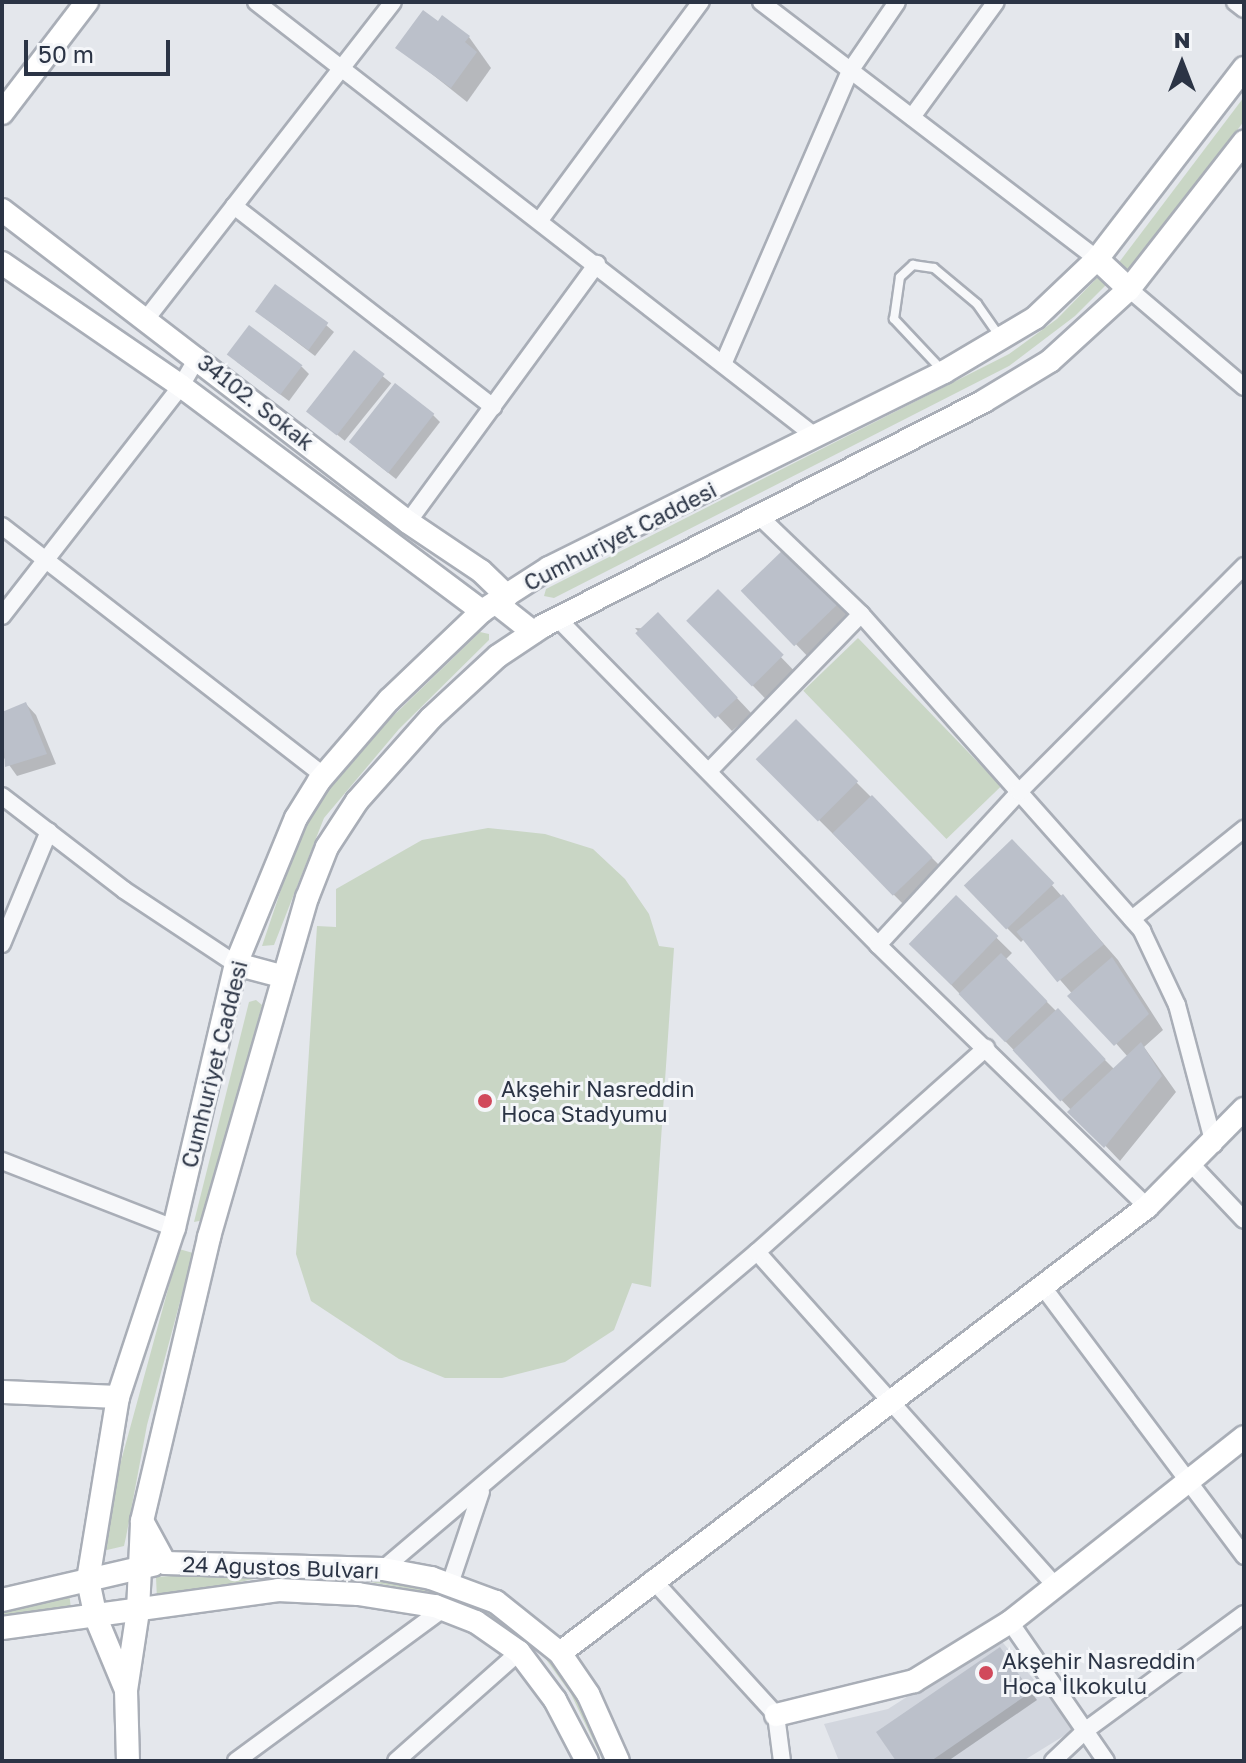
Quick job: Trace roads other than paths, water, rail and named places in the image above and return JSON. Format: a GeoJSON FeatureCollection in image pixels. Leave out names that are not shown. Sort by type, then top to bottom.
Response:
{"type":"FeatureCollection","features":[{"type":"Feature","properties":{"kind":"main road"},"geometry":{"type":"LineString","coordinates":[[2,113],[87,2]]}},
{"type":"Feature","properties":{"kind":"main road","name":"Cumhuriyet Caddesi"},"geometry":{"type":"LineString","coordinates":[[88,1580],[118,1397],[174,1228],[236,964],[296,818],[324,776],[389,700],[495,603],[549,568],[944,372],[1035,318],[1097,259],[1244,68]]}},
{"type":"Feature","properties":{"kind":"main road","name":"Cumhuriyet Caddesi"},"geometry":{"type":"LineString","coordinates":[[126,1690],[138,1611],[142,1521],[209,1237],[281,976],[327,847],[346,815],[431,718],[498,656],[533,632],[560,621],[1022,378],[1073,342],[1129,289],[1244,142]]}},
{"type":"Feature","properties":{"kind":"main road","name":"34102. Sokak"},"geometry":{"type":"LineString","coordinates":[[2,210],[198,356],[408,522],[481,571],[495,603]]}},
{"type":"Feature","properties":{"kind":"main road"},"geometry":{"type":"LineString","coordinates":[[1097,259],[1129,289]]}},
{"type":"Feature","properties":{"kind":"main road","name":"34102. Sokak"},"geometry":{"type":"LineString","coordinates":[[2,263],[495,603]]}},
{"type":"Feature","properties":{"kind":"main road"},"geometry":{"type":"LineString","coordinates":[[495,603],[533,632]]}},
{"type":"Feature","properties":{"kind":"main road"},"geometry":{"type":"LineString","coordinates":[[236,964],[281,976]]}},
{"type":"Feature","properties":{"kind":"main road"},"geometry":{"type":"LineString","coordinates":[[560,1653],[652,1579],[891,1403],[1147,1207],[1193,1166],[1244,1109]]}},
{"type":"Feature","properties":{"kind":"main road"},"geometry":{"type":"LineString","coordinates":[[174,1228],[209,1237]]}},
{"type":"Feature","properties":{"kind":"main road"},"geometry":{"type":"LineString","coordinates":[[2,1392],[118,1397]]}},
{"type":"Feature","properties":{"kind":"main road"},"geometry":{"type":"LineString","coordinates":[[776,1715],[895,1689],[1010,1622],[1193,1481],[1244,1437]]}},
{"type":"Feature","properties":{"kind":"main road"},"geometry":{"type":"LineString","coordinates":[[142,1521],[159,1554]]}},
{"type":"Feature","properties":{"kind":"main road","name":"24 Ağustos Bulvarı"},"geometry":{"type":"LineString","coordinates":[[2,1600],[139,1568],[159,1554],[383,1569],[450,1584],[522,1618],[560,1653],[588,1694],[618,1761]]}},
{"type":"Feature","properties":{"kind":"main road"},"geometry":{"type":"LineString","coordinates":[[88,1580],[96,1618],[126,1690],[128,1761]]}},
{"type":"Feature","properties":{"kind":"main road","name":"24 Ağustos Bulvarı"},"geometry":{"type":"LineString","coordinates":[[96,1618],[278,1590],[358,1594],[444,1608],[487,1628],[519,1652],[555,1700],[587,1761]]}},
{"type":"Feature","properties":{"kind":"main road"},"geometry":{"type":"LineString","coordinates":[[2,1628],[96,1618]]}},
{"type":"Feature","properties":{"kind":"street"},"geometry":{"type":"LineString","coordinates":[[256,2],[724,362],[816,437]]}},
{"type":"Feature","properties":{"kind":"street"},"geometry":{"type":"LineString","coordinates":[[147,318],[393,2]]}},
{"type":"Feature","properties":{"kind":"street"},"geometry":{"type":"LineString","coordinates":[[540,220],[701,2]]}},
{"type":"Feature","properties":{"kind":"street"},"geometry":{"type":"LineString","coordinates":[[761,2],[1097,259]]}},
{"type":"Feature","properties":{"kind":"street"},"geometry":{"type":"LineString","coordinates":[[724,362],[850,71],[897,2]]}},
{"type":"Feature","properties":{"kind":"street"},"geometry":{"type":"LineString","coordinates":[[912,117],[996,2]]}},
{"type":"Feature","properties":{"kind":"street"},"geometry":{"type":"LineString","coordinates":[[1235,2],[1244,9]]}},
{"type":"Feature","properties":{"kind":"street"},"geometry":{"type":"LineString","coordinates":[[234,206],[493,407]]}},
{"type":"Feature","properties":{"kind":"street"},"geometry":{"type":"LineString","coordinates":[[408,522],[597,264]]}},
{"type":"Feature","properties":{"kind":"street"},"geometry":{"type":"LineString","coordinates":[[1129,289],[1244,387]]}},
{"type":"Feature","properties":{"kind":"street"},"geometry":{"type":"LineString","coordinates":[[2,616],[181,386],[198,356]]}},
{"type":"Feature","properties":{"kind":"street"},"geometry":{"type":"LineString","coordinates":[[760,517],[861,614],[1132,919],[1177,1005],[1214,1144]]}},
{"type":"Feature","properties":{"kind":"street"},"geometry":{"type":"LineString","coordinates":[[2,526],[324,776]]}},
{"type":"Feature","properties":{"kind":"street"},"geometry":{"type":"LineString","coordinates":[[878,945],[1019,792],[1244,566]]}},
{"type":"Feature","properties":{"kind":"street"},"geometry":{"type":"LineString","coordinates":[[710,770],[861,614]]}},
{"type":"Feature","properties":{"kind":"street"},"geometry":{"type":"LineString","coordinates":[[560,621],[710,770],[878,945],[1147,1207]]}},
{"type":"Feature","properties":{"kind":"street"},"geometry":{"type":"LineString","coordinates":[[2,796],[124,890],[236,964]]}},
{"type":"Feature","properties":{"kind":"street"},"geometry":{"type":"LineString","coordinates":[[1132,919],[1244,829]]}},
{"type":"Feature","properties":{"kind":"street"},"geometry":{"type":"LineString","coordinates":[[2,944],[49,831]]}},
{"type":"Feature","properties":{"kind":"street"},"geometry":{"type":"LineString","coordinates":[[383,1569],[482,1490],[986,1048]]}},
{"type":"Feature","properties":{"kind":"street"},"geometry":{"type":"LineString","coordinates":[[2,1161],[174,1228]]}},
{"type":"Feature","properties":{"kind":"street"},"geometry":{"type":"LineString","coordinates":[[1193,1166],[1244,1220]]}},
{"type":"Feature","properties":{"kind":"street"},"geometry":{"type":"LineString","coordinates":[[757,1252],[1057,1587]]}},
{"type":"Feature","properties":{"kind":"street"},"geometry":{"type":"LineString","coordinates":[[1043,1287],[1193,1481],[1244,1556]]}},
{"type":"Feature","properties":{"kind":"street"},"geometry":{"type":"LineString","coordinates":[[450,1584],[482,1490]]}},
{"type":"Feature","properties":{"kind":"street"},"geometry":{"type":"LineString","coordinates":[[652,1579],[776,1715],[782,1761]]}},
{"type":"Feature","properties":{"kind":"street"},"geometry":{"type":"LineString","coordinates":[[236,1761],[444,1608]]}},
{"type":"Feature","properties":{"kind":"street"},"geometry":{"type":"LineString","coordinates":[[1053,1761],[1086,1730],[1244,1614]]}},
{"type":"Feature","properties":{"kind":"street"},"geometry":{"type":"LineString","coordinates":[[1010,1622],[1106,1761]]}},
{"type":"Feature","properties":{"kind":"street"},"geometry":{"type":"LineString","coordinates":[[405,1758],[519,1652]]}},
{"type":"Feature","properties":{"kind":"lane"},"geometry":{"type":"LineString","coordinates":[[944,372],[894,319],[900,277],[913,265],[934,268],[951,282],[977,304],[1002,340]]}},
{"type":"Feature","properties":{"kind":"place","name":"Akşehir Nasreddin Hoca Stadyumu"},"geometry":{"type":"Point","coordinates":[485,1101]}},
{"type":"Feature","properties":{"kind":"place","name":"Akşehir Nasreddin Hoca İlkokulu"},"geometry":{"type":"Point","coordinates":[986,1673]}}]}
